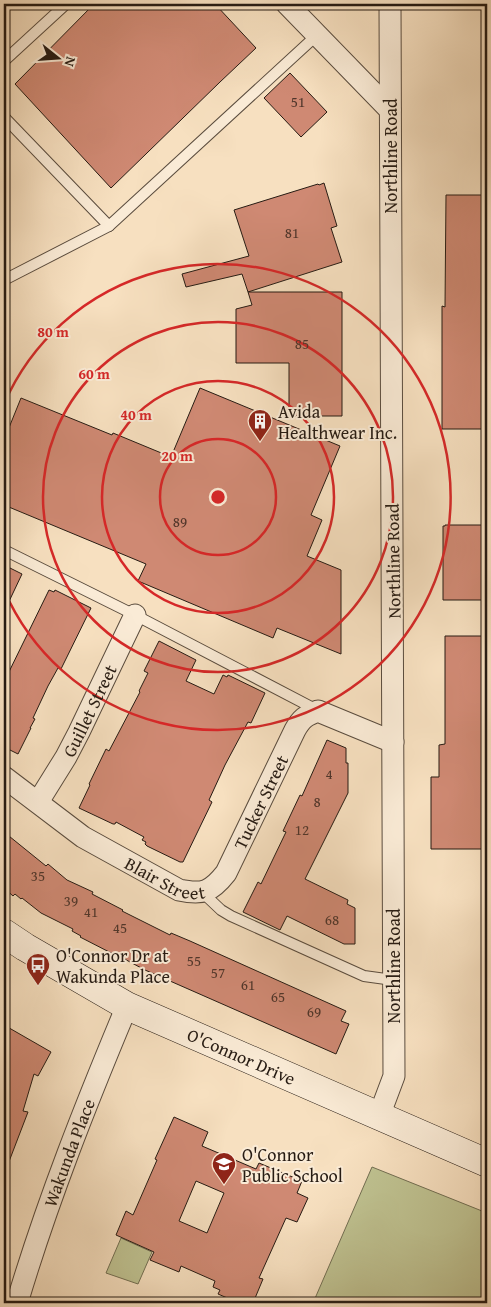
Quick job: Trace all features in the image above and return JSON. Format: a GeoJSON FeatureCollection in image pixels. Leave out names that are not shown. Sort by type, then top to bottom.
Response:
{"type":"FeatureCollection","features":[{"type":"Feature","properties":{"kind":"main road","name":"O'Connor Drive"},"geometry":{"type":"LineString","coordinates":[[4,933],[127,1006],[487,1163]]}},
{"type":"Feature","properties":{"kind":"street"},"geometry":{"type":"LineString","coordinates":[[287,4],[390,110]]}},
{"type":"Feature","properties":{"kind":"street","name":"Northline Road"},"geometry":{"type":"LineString","coordinates":[[379,1116],[394,1076],[390,4]]}},
{"type":"Feature","properties":{"kind":"street","name":"Guillet Street"},"geometry":{"type":"LineString","coordinates":[[38,802],[66,758],[135,616]]}},
{"type":"Feature","properties":{"kind":"street"},"geometry":{"type":"LineString","coordinates":[[318,711],[393,742]]}},
{"type":"Feature","properties":{"kind":"street","name":"Tucker Street"},"geometry":{"type":"LineString","coordinates":[[202,892],[212,888],[226,873],[300,721],[307,714],[318,711]]}},
{"type":"Feature","properties":{"kind":"street","name":"Blair Street"},"geometry":{"type":"LineString","coordinates":[[4,777],[82,837],[179,890],[202,892]]}},
{"type":"Feature","properties":{"kind":"street","name":"Wakunda Place"},"geometry":{"type":"LineString","coordinates":[[17,1303],[68,1150],[127,1006]]}},
{"type":"Feature","properties":{"kind":"lane"},"geometry":{"type":"LineString","coordinates":[[4,61],[66,4]]}},
{"type":"Feature","properties":{"kind":"lane"},"geometry":{"type":"LineString","coordinates":[[4,280],[109,226],[317,35]]}},
{"type":"Feature","properties":{"kind":"lane"},"geometry":{"type":"LineString","coordinates":[[4,117],[109,226]]}},
{"type":"Feature","properties":{"kind":"lane"},"geometry":{"type":"LineString","coordinates":[[4,550],[318,711]]}},
{"type":"Feature","properties":{"kind":"lane","name":"Blair Street"},"geometry":{"type":"LineString","coordinates":[[202,892],[221,910],[231,916],[364,976],[393,980]]}},
{"type":"Feature","properties":{"kind":"green space"},"geometry":{"type":"Polygon","coordinates":[[[372,1167],[487,1213],[487,1303],[313,1303],[372,1167]]]}},
{"type":"Feature","properties":{"kind":"green space"},"geometry":{"type":"Polygon","coordinates":[[[121,1238],[152,1252],[138,1284],[106,1273],[121,1238]]]}},
{"type":"Feature","properties":{"kind":"building"},"geometry":{"type":"Polygon","coordinates":[[[94,4],[215,4],[256,48],[111,188],[15,84],[94,4]]]}},
{"type":"Feature","properties":{"kind":"building"},"geometry":{"type":"Polygon","coordinates":[[[290,73],[327,112],[301,137],[264,98],[290,73]]]}},
{"type":"Feature","properties":{"kind":"building"},"geometry":{"type":"Polygon","coordinates":[[[324,183],[337,226],[331,228],[342,262],[248,292],[242,274],[186,287],[182,274],[249,256],[234,210],[324,183]]]}},
{"type":"Feature","properties":{"kind":"building"},"geometry":{"type":"Polygon","coordinates":[[[446,195],[487,195],[487,429],[442,429],[442,306],[445,307],[446,195]]]}},
{"type":"Feature","properties":{"kind":"building"},"geometry":{"type":"Polygon","coordinates":[[[248,292],[342,292],[342,416],[289,416],[289,363],[236,363],[236,309],[252,305],[248,292]]]}},
{"type":"Feature","properties":{"kind":"building"},"geometry":{"type":"Polygon","coordinates":[[[200,388],[340,446],[311,515],[322,520],[307,556],[341,570],[341,654],[277,628],[273,638],[138,581],[146,564],[4,505],[4,440],[21,398],[171,457],[200,388]]]}},
{"type":"Feature","properties":{"kind":"building"},"geometry":{"type":"Polygon","coordinates":[[[487,525],[487,600],[443,600],[443,526],[487,525]]]}},
{"type":"Feature","properties":{"kind":"building"},"geometry":{"type":"Polygon","coordinates":[[[4,565],[22,574],[4,612],[4,565]]]}},
{"type":"Feature","properties":{"kind":"building"},"geometry":{"type":"Polygon","coordinates":[[[49,590],[54,592],[55,590],[91,608],[61,669],[58,668],[48,686],[18,754],[8,749],[4,741],[4,682],[49,590]]]}},
{"type":"Feature","properties":{"kind":"building"},"geometry":{"type":"Polygon","coordinates":[[[445,636],[487,636],[487,849],[431,849],[431,777],[439,777],[439,745],[445,744],[445,636]]]}},
{"type":"Feature","properties":{"kind":"building"},"geometry":{"type":"Polygon","coordinates":[[[159,641],[196,660],[186,681],[214,694],[223,675],[227,677],[228,675],[265,693],[251,723],[248,722],[225,765],[209,800],[212,802],[183,862],[147,846],[146,842],[142,840],[144,837],[116,822],[113,824],[79,808],[106,749],[109,751],[140,692],[148,673],[144,671],[159,641]]]}},
{"type":"Feature","properties":{"kind":"building"},"geometry":{"type":"Polygon","coordinates":[[[327,740],[346,748],[348,793],[305,879],[348,900],[347,904],[355,908],[355,944],[344,944],[287,916],[280,930],[243,912],[258,882],[261,884],[286,832],[283,831],[300,795],[302,796],[327,740]]]}},
{"type":"Feature","properties":{"kind":"building"},"geometry":{"type":"Polygon","coordinates":[[[4,832],[46,866],[48,864],[67,880],[93,892],[92,894],[122,911],[170,935],[171,933],[190,941],[346,1011],[341,1021],[349,1024],[336,1054],[145,970],[80,937],[72,931],[73,929],[41,913],[15,894],[13,896],[4,888],[4,832]]]}},
{"type":"Feature","properties":{"kind":"building"},"geometry":{"type":"Polygon","coordinates":[[[4,1025],[51,1052],[38,1076],[34,1074],[23,1111],[28,1112],[5,1172],[4,1171],[4,1025]]]}},
{"type":"Feature","properties":{"kind":"building"},"geometry":{"type":"Polygon","coordinates":[[[174,1117],[208,1132],[202,1146],[256,1169],[259,1163],[302,1181],[297,1193],[308,1198],[297,1222],[286,1218],[259,1278],[263,1279],[253,1303],[239,1303],[218,1294],[220,1290],[213,1287],[215,1281],[181,1266],[179,1272],[150,1260],[154,1252],[116,1235],[126,1211],[133,1215],[157,1160],[155,1159],[174,1117]],[[196,1181],[179,1221],[207,1233],[224,1193],[196,1181]]]}},
{"type":"Feature","properties":{"kind":"place","name":"Avida Healthwear Inc."},"geometry":{"type":"Point","coordinates":[260,442]}},
{"type":"Feature","properties":{"kind":"place","name":"O'Connor Dr at Wakunda Place"},"geometry":{"type":"Point","coordinates":[38,986]}},
{"type":"Feature","properties":{"kind":"place","name":"O'Connor Public School"},"geometry":{"type":"Point","coordinates":[224,1185]}}]}
